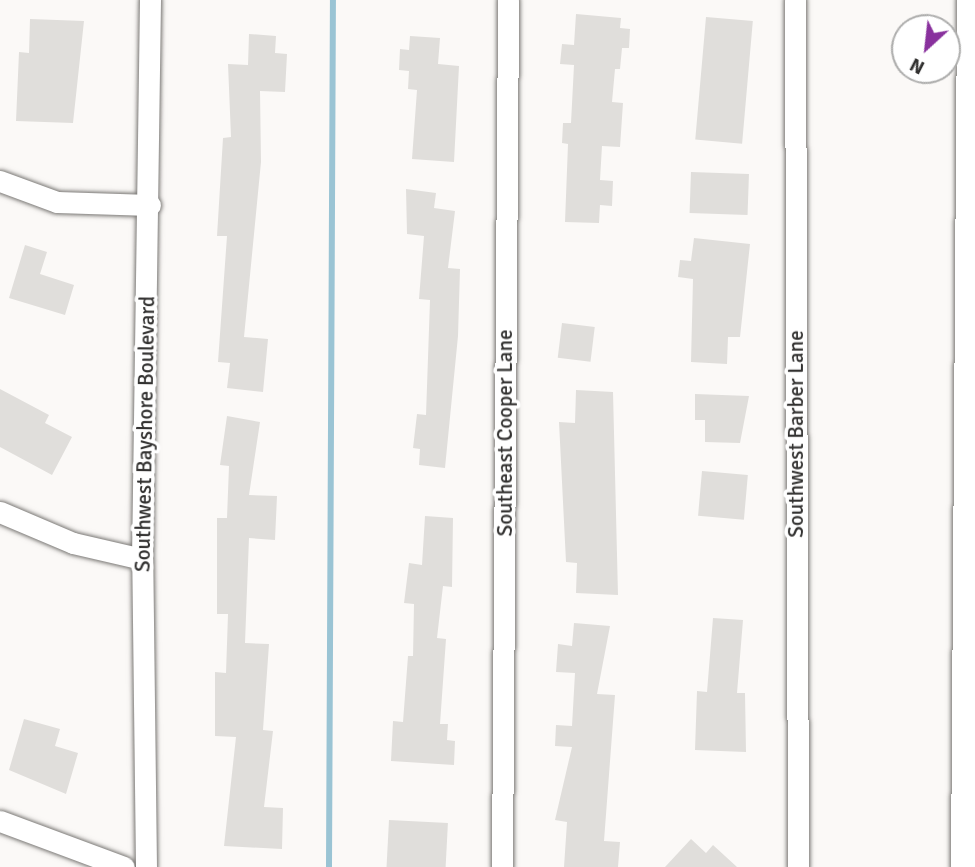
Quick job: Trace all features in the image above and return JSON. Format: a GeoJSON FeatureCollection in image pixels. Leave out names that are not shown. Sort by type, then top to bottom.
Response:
{"type":"FeatureCollection","features":[{"type":"Feature","properties":{"kind":"highway"},"geometry":{"type":"LineString","coordinates":[[966,867],[972,0]]}},
{"type":"Feature","properties":{"kind":"street","name":"Southwest Bayshore Boulevard"},"geometry":{"type":"LineString","coordinates":[[146,867],[142,559],[150,0]]}},
{"type":"Feature","properties":{"kind":"street","name":"Southeast Cooper Lane"},"geometry":{"type":"LineString","coordinates":[[502,867],[508,0]]}},
{"type":"Feature","properties":{"kind":"street","name":"Southwest Barber Lane"},"geometry":{"type":"LineString","coordinates":[[795,0],[798,867]]}},
{"type":"Feature","properties":{"kind":"street"},"geometry":{"type":"LineString","coordinates":[[0,181],[57,202],[149,205]]}},
{"type":"Feature","properties":{"kind":"street"},"geometry":{"type":"LineString","coordinates":[[0,512],[73,543],[142,559]]}},
{"type":"Feature","properties":{"kind":"street"},"geometry":{"type":"LineString","coordinates":[[0,821],[124,867]]}},
{"type":"Feature","properties":{"kind":"building"},"geometry":{"type":"Polygon","coordinates":[[[576,14],[621,18],[620,28],[630,29],[629,48],[622,48],[620,69],[615,69],[612,102],[623,103],[620,147],[602,146],[600,180],[613,181],[612,206],[600,205],[599,223],[565,222],[568,144],[562,143],[563,123],[571,123],[574,65],[560,64],[562,44],[574,45],[576,14]]]}},
{"type":"Feature","properties":{"kind":"building"},"geometry":{"type":"Polygon","coordinates":[[[706,17],[753,21],[742,144],[695,140],[706,17]]]}},
{"type":"Feature","properties":{"kind":"building"},"geometry":{"type":"Polygon","coordinates":[[[30,19],[84,21],[73,123],[16,121],[19,52],[29,53],[30,19]]]}},
{"type":"Feature","properties":{"kind":"building"},"geometry":{"type":"Polygon","coordinates":[[[249,34],[276,36],[275,53],[287,54],[285,92],[260,91],[261,162],[244,337],[268,339],[263,392],[227,388],[230,363],[218,362],[227,236],[217,236],[223,138],[231,137],[228,64],[248,65],[249,34]]]}},
{"type":"Feature","properties":{"kind":"building"},"geometry":{"type":"Polygon","coordinates":[[[410,36],[440,38],[438,64],[459,66],[454,162],[412,159],[417,90],[408,89],[409,71],[399,70],[400,49],[409,50],[410,36]]]}},
{"type":"Feature","properties":{"kind":"building"},"geometry":{"type":"Polygon","coordinates":[[[691,172],[749,174],[748,215],[690,213],[691,172]]]}},
{"type":"Feature","properties":{"kind":"building"},"geometry":{"type":"Polygon","coordinates":[[[406,189],[436,193],[434,208],[455,211],[448,268],[460,269],[458,336],[445,468],[419,465],[420,449],[413,448],[417,414],[426,415],[430,300],[419,299],[424,236],[407,234],[406,189]]]}},
{"type":"Feature","properties":{"kind":"building"},"geometry":{"type":"Polygon","coordinates":[[[694,238],[750,244],[740,337],[728,337],[727,364],[691,362],[693,279],[678,277],[680,260],[691,261],[694,238]]]}},
{"type":"Feature","properties":{"kind":"building"},"geometry":{"type":"Polygon","coordinates":[[[25,245],[47,252],[40,274],[74,285],[65,315],[9,298],[25,245]]]}},
{"type":"Feature","properties":{"kind":"building"},"geometry":{"type":"Polygon","coordinates":[[[562,323],[595,327],[590,362],[558,358],[562,323]]]}},
{"type":"Feature","properties":{"kind":"building"},"geometry":{"type":"Polygon","coordinates":[[[0,389],[49,415],[45,423],[72,437],[52,475],[0,447],[0,389]]]}},
{"type":"Feature","properties":{"kind":"building"},"geometry":{"type":"Polygon","coordinates":[[[576,390],[613,392],[618,595],[576,593],[577,563],[566,562],[559,422],[575,423],[576,390]]]}},
{"type":"Feature","properties":{"kind":"building"},"geometry":{"type":"Polygon","coordinates":[[[695,394],[749,396],[740,443],[705,442],[705,420],[695,420],[695,394]]]}},
{"type":"Feature","properties":{"kind":"building"},"geometry":{"type":"Polygon","coordinates":[[[227,416],[260,422],[249,495],[277,496],[275,540],[249,538],[245,643],[269,644],[263,730],[273,731],[264,807],[283,808],[282,849],[224,846],[236,737],[215,736],[215,672],[226,673],[228,614],[217,614],[217,518],[227,518],[229,466],[220,465],[227,416]]]}},
{"type":"Feature","properties":{"kind":"building"},"geometry":{"type":"Polygon","coordinates":[[[702,471],[748,475],[744,520],[698,516],[702,471]]]}},
{"type":"Feature","properties":{"kind":"building"},"geometry":{"type":"Polygon","coordinates":[[[425,516],[453,518],[452,587],[443,586],[437,638],[446,639],[440,724],[448,724],[447,740],[455,741],[454,765],[391,761],[393,721],[403,722],[408,656],[413,656],[414,604],[404,603],[409,563],[422,565],[425,516]]]}},
{"type":"Feature","properties":{"kind":"building"},"geometry":{"type":"Polygon","coordinates":[[[713,618],[743,620],[737,693],[745,693],[746,752],[695,750],[697,691],[707,692],[713,618]]]}},
{"type":"Feature","properties":{"kind":"building"},"geometry":{"type":"Polygon","coordinates":[[[574,623],[610,626],[597,694],[615,695],[604,841],[620,842],[618,867],[564,867],[567,822],[555,820],[572,747],[555,746],[556,725],[572,726],[575,673],[556,672],[558,644],[572,646],[574,623]]]}},
{"type":"Feature","properties":{"kind":"building"},"geometry":{"type":"Polygon","coordinates":[[[24,719],[60,729],[55,746],[78,753],[66,794],[9,770],[24,719]]]}},
{"type":"Feature","properties":{"kind":"building"},"geometry":{"type":"Polygon","coordinates":[[[389,820],[448,823],[446,867],[387,867],[389,820]]]}},
{"type":"Feature","properties":{"kind":"building"},"geometry":{"type":"Polygon","coordinates":[[[691,839],[706,853],[713,845],[737,867],[665,867],[691,839]]]}},
{"type":"Feature","properties":{"kind":"waterway"},"geometry":{"type":"LineString","coordinates":[[329,867],[333,0]]}}]}
